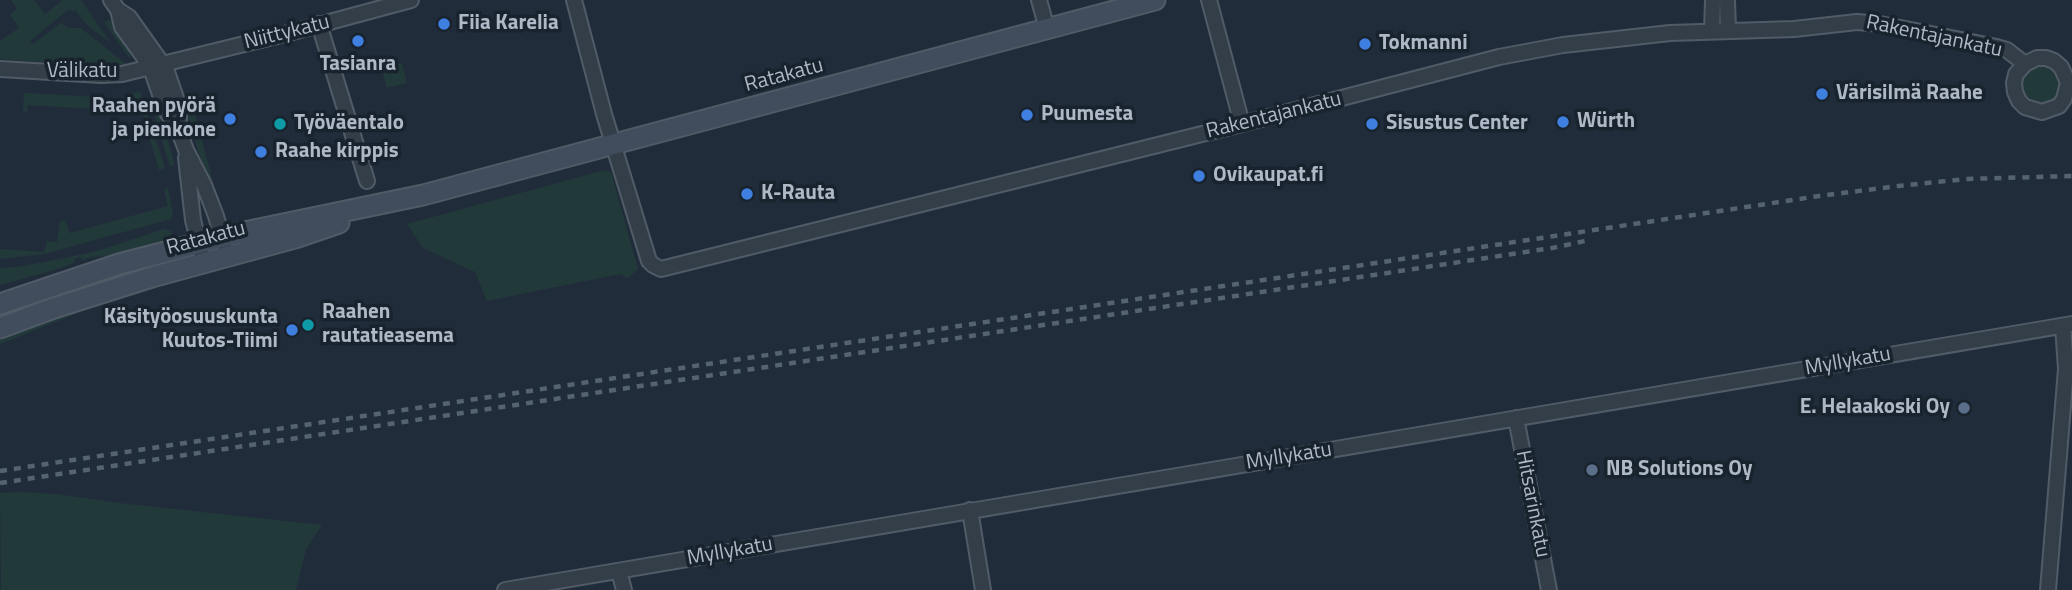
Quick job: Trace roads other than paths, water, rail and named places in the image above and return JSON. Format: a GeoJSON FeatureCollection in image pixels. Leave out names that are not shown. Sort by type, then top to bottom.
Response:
{"type":"FeatureCollection","features":[{"type":"Feature","properties":{"kind":"main road","name":"Ratakatu"},"geometry":{"type":"LineString","coordinates":[[0,304],[119,264],[198,243],[423,195],[1156,0]]}},
{"type":"Feature","properties":{"kind":"main road","name":"Ratakatu"},"geometry":{"type":"LineString","coordinates":[[0,328],[54,308],[295,238],[423,195]]}},
{"type":"Feature","properties":{"kind":"main road"},"geometry":{"type":"LineString","coordinates":[[0,293],[65,281]]}},
{"type":"Feature","properties":{"kind":"street","name":"Niittykatu"},"geometry":{"type":"LineString","coordinates":[[156,65],[411,0]]}},
{"type":"Feature","properties":{"kind":"street","name":"Rakentajankatu"},"geometry":{"type":"LineString","coordinates":[[575,0],[613,145],[649,261],[655,267],[665,269],[1499,57],[1563,45],[1629,36],[1803,29],[1857,22],[1997,47],[2025,64]]}},
{"type":"Feature","properties":{"kind":"street"},"geometry":{"type":"LineString","coordinates":[[1039,0],[1047,29]]}},
{"type":"Feature","properties":{"kind":"street"},"geometry":{"type":"LineString","coordinates":[[1209,0],[1242,124]]}},
{"type":"Feature","properties":{"kind":"street"},"geometry":{"type":"LineString","coordinates":[[1713,0],[1713,31]]}},
{"type":"Feature","properties":{"kind":"street"},"geometry":{"type":"LineString","coordinates":[[1727,0],[1728,31]]}},
{"type":"Feature","properties":{"kind":"street"},"geometry":{"type":"LineString","coordinates":[[115,5],[129,17],[156,65],[165,109],[179,131],[204,185],[227,257]]}},
{"type":"Feature","properties":{"kind":"street"},"geometry":{"type":"LineString","coordinates":[[319,24],[367,181]]}},
{"type":"Feature","properties":{"kind":"street","name":"Välikatu"},"geometry":{"type":"LineString","coordinates":[[0,68],[101,75],[122,74],[156,65]]}},
{"type":"Feature","properties":{"kind":"street"},"geometry":{"type":"LineString","coordinates":[[186,150],[193,220],[204,263]]}},
{"type":"Feature","properties":{"kind":"street"},"geometry":{"type":"LineString","coordinates":[[2048,590],[2066,369],[2067,325]]}},
{"type":"Feature","properties":{"kind":"street","name":"Myllykatu"},"geometry":{"type":"LineString","coordinates":[[505,590],[2067,325]]}},
{"type":"Feature","properties":{"kind":"street","name":"Hitsarinkatu"},"geometry":{"type":"LineString","coordinates":[[1516,418],[1549,590]]}},
{"type":"Feature","properties":{"kind":"street"},"geometry":{"type":"LineString","coordinates":[[970,510],[983,590]]}},
{"type":"Feature","properties":{"kind":"street"},"geometry":{"type":"LineString","coordinates":[[619,571],[624,590]]}},
{"type":"Feature","properties":{"kind":"railway"},"geometry":{"type":"LineString","coordinates":[[0,471],[1819,196],[1966,179],[2072,176]]}},
{"type":"Feature","properties":{"kind":"railway"},"geometry":{"type":"LineString","coordinates":[[0,483],[1585,241]]}},
{"type":"Feature","properties":{"kind":"place","name":"Fiia Karelia"},"geometry":{"type":"Point","coordinates":[444,24]}},
{"type":"Feature","properties":{"kind":"place","name":"Tasianra"},"geometry":{"type":"Point","coordinates":[358,41]}},
{"type":"Feature","properties":{"kind":"place","name":"Tokmanni"},"geometry":{"type":"Point","coordinates":[1365,44]}},
{"type":"Feature","properties":{"kind":"place","name":"Värisilmä Raahe"},"geometry":{"type":"Point","coordinates":[1822,94]}},
{"type":"Feature","properties":{"kind":"place","name":"Puumesta"},"geometry":{"type":"Point","coordinates":[1027,115]}},
{"type":"Feature","properties":{"kind":"place","name":"Raahen pyörä ja pienkone"},"geometry":{"type":"Point","coordinates":[230,119]}},
{"type":"Feature","properties":{"kind":"place","name":"Würth"},"geometry":{"type":"Point","coordinates":[1563,122]}},
{"type":"Feature","properties":{"kind":"place","name":"Työväentalo"},"geometry":{"type":"Point","coordinates":[280,124]}},
{"type":"Feature","properties":{"kind":"place","name":"Sisustus Center"},"geometry":{"type":"Point","coordinates":[1372,124]}},
{"type":"Feature","properties":{"kind":"place","name":"Raahe kirppis"},"geometry":{"type":"Point","coordinates":[261,152]}},
{"type":"Feature","properties":{"kind":"place","name":"Ovikaupat.fi"},"geometry":{"type":"Point","coordinates":[1199,176]}},
{"type":"Feature","properties":{"kind":"place","name":"K-Rauta"},"geometry":{"type":"Point","coordinates":[747,194]}},
{"type":"Feature","properties":{"kind":"place","name":"Raahen rautatieasema"},"geometry":{"type":"Point","coordinates":[308,325]}},
{"type":"Feature","properties":{"kind":"place","name":"Käsityöosuuskunta Kuutos-Tiimi"},"geometry":{"type":"Point","coordinates":[292,330]}},
{"type":"Feature","properties":{"kind":"place","name":"E. Helaakoski Oy"},"geometry":{"type":"Point","coordinates":[1964,408]}},
{"type":"Feature","properties":{"kind":"place","name":"NB Solutions Oy"},"geometry":{"type":"Point","coordinates":[1592,470]}}]}
